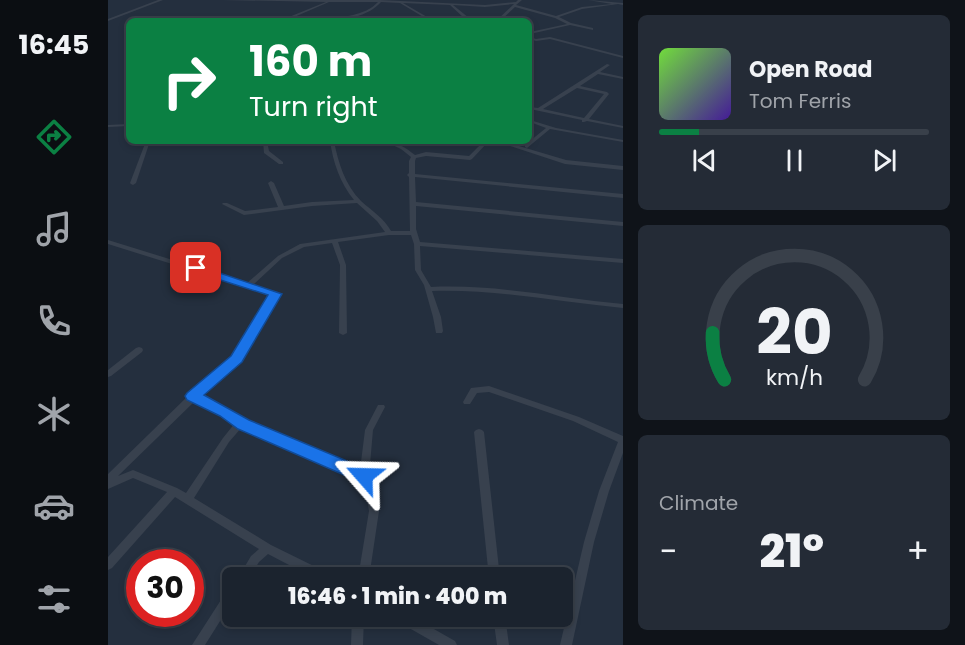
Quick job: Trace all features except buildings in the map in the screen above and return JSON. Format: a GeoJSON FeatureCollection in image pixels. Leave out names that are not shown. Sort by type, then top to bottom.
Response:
{"type":"FeatureCollection","features":[{"type":"Feature","properties":{"kind":"street"},"geometry":{"type":"LineString","coordinates":[[108,20],[161,0]]}},
{"type":"Feature","properties":{"kind":"street"},"geometry":{"type":"LineString","coordinates":[[224,0],[515,5],[592,29]]}},
{"type":"Feature","properties":{"kind":"street"},"geometry":{"type":"LineString","coordinates":[[394,0],[427,18]]}},
{"type":"Feature","properties":{"kind":"street"},"geometry":{"type":"LineString","coordinates":[[473,0],[480,6]]}},
{"type":"Feature","properties":{"kind":"street"},"geometry":{"type":"LineString","coordinates":[[501,18],[519,0]]}},
{"type":"Feature","properties":{"kind":"street"},"geometry":{"type":"LineString","coordinates":[[590,0],[623,4]]}},
{"type":"Feature","properties":{"kind":"street"},"geometry":{"type":"LineString","coordinates":[[290,18],[329,1]]}},
{"type":"Feature","properties":{"kind":"street"},"geometry":{"type":"LineString","coordinates":[[342,18],[374,8],[380,2]]}},
{"type":"Feature","properties":{"kind":"street"},"geometry":{"type":"LineString","coordinates":[[556,17],[582,8],[618,2]]}},
{"type":"Feature","properties":{"kind":"street"},"geometry":{"type":"LineString","coordinates":[[451,5],[467,18]]}},
{"type":"Feature","properties":{"kind":"street"},"geometry":{"type":"LineString","coordinates":[[532,34],[570,24]]}},
{"type":"Feature","properties":{"kind":"street"},"geometry":{"type":"LineString","coordinates":[[532,37],[536,40],[550,38],[623,57]]}},
{"type":"Feature","properties":{"kind":"street"},"geometry":{"type":"LineString","coordinates":[[539,110],[608,65]]}},
{"type":"Feature","properties":{"kind":"street"},"geometry":{"type":"LineString","coordinates":[[598,73],[623,78]]}},
{"type":"Feature","properties":{"kind":"street"},"geometry":{"type":"LineString","coordinates":[[576,87],[607,94],[584,121]]}},
{"type":"Feature","properties":{"kind":"street"},"geometry":{"type":"LineString","coordinates":[[532,108],[623,128]]}},
{"type":"Feature","properties":{"kind":"street"},"geometry":{"type":"LineString","coordinates":[[532,122],[623,141]]}},
{"type":"Feature","properties":{"kind":"street"},"geometry":{"type":"LineString","coordinates":[[108,126],[126,125]]}},
{"type":"Feature","properties":{"kind":"street"},"geometry":{"type":"LineString","coordinates":[[532,142],[549,127]]}},
{"type":"Feature","properties":{"kind":"street"},"geometry":{"type":"LineString","coordinates":[[133,183],[147,144]]}},
{"type":"Feature","properties":{"kind":"street"},"geometry":{"type":"LineString","coordinates":[[265,144],[266,152],[281,163]]}},
{"type":"Feature","properties":{"kind":"street"},"geometry":{"type":"LineString","coordinates":[[332,144],[335,160],[358,201],[383,220],[389,233]]}},
{"type":"Feature","properties":{"kind":"street"},"geometry":{"type":"LineString","coordinates":[[393,144],[414,157]]}},
{"type":"Feature","properties":{"kind":"street"},"geometry":{"type":"LineString","coordinates":[[414,157],[426,154],[470,158],[484,144]]}},
{"type":"Feature","properties":{"kind":"street"},"geometry":{"type":"LineString","coordinates":[[507,144],[565,162],[623,168]]}},
{"type":"Feature","properties":{"kind":"street"},"geometry":{"type":"LineString","coordinates":[[414,157],[410,175],[413,233],[417,244],[418,270],[428,289],[437,316],[439,331]]}},
{"type":"Feature","properties":{"kind":"street"},"geometry":{"type":"LineString","coordinates":[[410,175],[623,196]]}},
{"type":"Feature","properties":{"kind":"street"},"geometry":{"type":"LineString","coordinates":[[271,183],[282,208]]}},
{"type":"Feature","properties":{"kind":"street"},"geometry":{"type":"LineString","coordinates":[[225,204],[244,213],[358,201]]}},
{"type":"Feature","properties":{"kind":"street"},"geometry":{"type":"LineString","coordinates":[[413,204],[623,224]]}},
{"type":"Feature","properties":{"kind":"street"},"geometry":{"type":"LineString","coordinates":[[250,284],[280,257],[302,245],[389,233],[413,233]]}},
{"type":"Feature","properties":{"kind":"street"},"geometry":{"type":"LineString","coordinates":[[334,240],[343,265],[343,333]]}},
{"type":"Feature","properties":{"kind":"street"},"geometry":{"type":"LineString","coordinates":[[108,242],[250,284],[276,294],[237,359],[222,369],[193,396],[108,480]]}},
{"type":"Feature","properties":{"kind":"street"},"geometry":{"type":"LineString","coordinates":[[417,244],[623,261]]}},
{"type":"Feature","properties":{"kind":"street"},"geometry":{"type":"LineString","coordinates":[[428,289],[530,295],[579,303],[623,306]]}},
{"type":"Feature","properties":{"kind":"street"},"geometry":{"type":"LineString","coordinates":[[108,374],[139,350]]}},
{"type":"Feature","properties":{"kind":"street"},"geometry":{"type":"LineString","coordinates":[[467,402],[474,390],[489,389],[576,419],[623,440],[604,491],[589,542],[566,645]]}},
{"type":"Feature","properties":{"kind":"street"},"geometry":{"type":"LineString","coordinates":[[193,396],[225,412],[240,423],[364,476]]}},
{"type":"Feature","properties":{"kind":"street"},"geometry":{"type":"LineString","coordinates":[[365,567],[374,512],[371,494],[364,476],[370,426],[381,406]]}},
{"type":"Feature","properties":{"kind":"street"},"geometry":{"type":"LineString","coordinates":[[188,500],[226,440],[240,423]]}},
{"type":"Feature","properties":{"kind":"street"},"geometry":{"type":"LineString","coordinates":[[479,432],[494,567]]}},
{"type":"Feature","properties":{"kind":"street"},"geometry":{"type":"LineString","coordinates":[[108,485],[133,474],[174,491],[267,548],[304,567]]}},
{"type":"Feature","properties":{"kind":"street"},"geometry":{"type":"LineString","coordinates":[[108,565],[174,491]]}},
{"type":"Feature","properties":{"kind":"street"},"geometry":{"type":"LineString","coordinates":[[250,567],[267,548]]}},
{"type":"Feature","properties":{"kind":"street"},"geometry":{"type":"LineString","coordinates":[[198,645],[222,608]]}},
{"type":"Feature","properties":{"kind":"street"},"geometry":{"type":"LineString","coordinates":[[357,645],[358,627]]}},
{"type":"Feature","properties":{"kind":"street"},"geometry":{"type":"LineString","coordinates":[[419,627],[451,645]]}},
{"type":"Feature","properties":{"kind":"street"},"geometry":{"type":"LineString","coordinates":[[501,627],[503,645]]}},
{"type":"Feature","properties":{"kind":"route"},"geometry":{"type":"LineString","coordinates":[[196,268],[276,294],[237,359],[222,369],[193,396],[225,412],[235,420],[364,476]]}}]}
